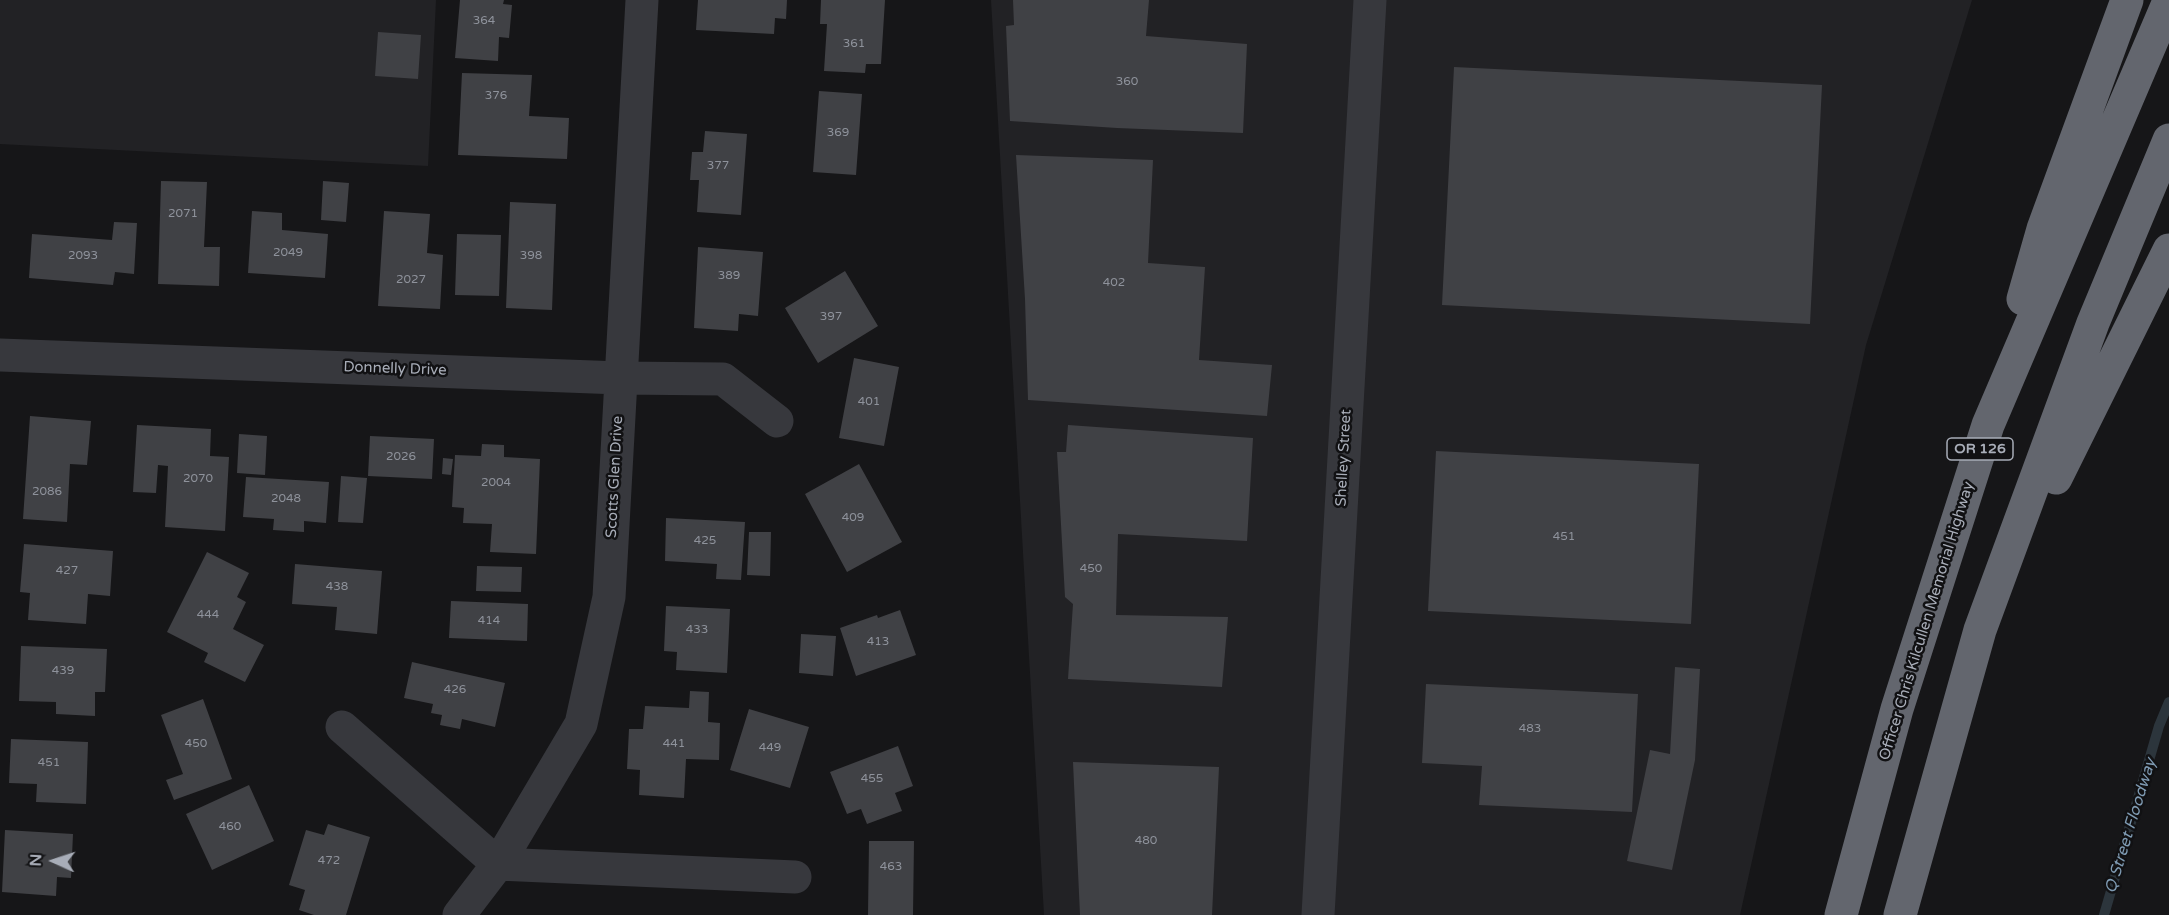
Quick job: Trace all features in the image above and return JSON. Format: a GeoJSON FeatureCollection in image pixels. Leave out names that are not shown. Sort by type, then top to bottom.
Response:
{"type":"FeatureCollection","features":[{"type":"Feature","properties":{"kind":"highway"},"geometry":{"type":"LineString","coordinates":[[1988,425],[2043,229],[2127,0]]}},
{"type":"Feature","properties":{"kind":"highway","name":"Officer Chris Kilcullen Memorial Highway"},"geometry":{"type":"LineString","coordinates":[[1841,915],[1897,709],[1988,425],[2169,1]]}},
{"type":"Feature","properties":{"kind":"highway"},"geometry":{"type":"LineString","coordinates":[[1900,915],[1980,630],[2093,323],[2169,141]]}},
{"type":"Feature","properties":{"kind":"highway"},"geometry":{"type":"LineString","coordinates":[[1980,630],[2169,250]]}},
{"type":"Feature","properties":{"kind":"street","name":"Scotts Glen Drive"},"geometry":{"type":"LineString","coordinates":[[459,915],[498,864],[581,724],[609,597],[642,0]]}},
{"type":"Feature","properties":{"kind":"street","name":"Shelley Street"},"geometry":{"type":"LineString","coordinates":[[1318,915],[1370,0]]}},
{"type":"Feature","properties":{"kind":"street","name":"Donnelly Drive"},"geometry":{"type":"LineString","coordinates":[[0,355],[620,378],[723,379],[777,421]]}},
{"type":"Feature","properties":{"kind":"street"},"geometry":{"type":"LineString","coordinates":[[342,727],[498,864],[795,878]]}},
{"type":"Feature","properties":{"kind":"shaded area"},"geometry":{"type":"Polygon","coordinates":[[[0,0],[436,0],[428,166],[0,144],[0,0]]]}},
{"type":"Feature","properties":{"kind":"shaded area"},"geometry":{"type":"Polygon","coordinates":[[[991,0],[1972,0],[1866,345],[1740,915],[1044,915],[991,0]]]}},
{"type":"Feature","properties":{"kind":"building"},"geometry":{"type":"Polygon","coordinates":[[[460,0],[504,0],[503,4],[512,5],[509,38],[499,37],[498,61],[455,58],[460,0]]]}},
{"type":"Feature","properties":{"kind":"building"},"geometry":{"type":"Polygon","coordinates":[[[698,0],[787,0],[786,19],[775,18],[774,34],[696,30],[698,0]]]}},
{"type":"Feature","properties":{"kind":"building"},"geometry":{"type":"Polygon","coordinates":[[[821,0],[885,0],[881,64],[866,64],[865,73],[824,71],[827,24],[820,24],[821,0]]]}},
{"type":"Feature","properties":{"kind":"building"},"geometry":{"type":"Polygon","coordinates":[[[1013,0],[1149,0],[1146,36],[1247,44],[1243,133],[1010,121],[1006,26],[1014,25],[1013,0]]]}},
{"type":"Feature","properties":{"kind":"building"},"geometry":{"type":"Polygon","coordinates":[[[378,32],[421,35],[418,79],[375,76],[378,32]]]}},
{"type":"Feature","properties":{"kind":"building"},"geometry":{"type":"Polygon","coordinates":[[[1454,67],[1822,85],[1810,324],[1442,305],[1454,67]]]}},
{"type":"Feature","properties":{"kind":"building"},"geometry":{"type":"Polygon","coordinates":[[[462,73],[532,75],[529,116],[569,118],[567,159],[458,155],[462,73]]]}},
{"type":"Feature","properties":{"kind":"building"},"geometry":{"type":"Polygon","coordinates":[[[819,91],[862,94],[856,175],[813,172],[819,91]]]}},
{"type":"Feature","properties":{"kind":"building"},"geometry":{"type":"Polygon","coordinates":[[[705,131],[747,134],[741,215],[697,212],[699,180],[690,180],[692,152],[703,152],[705,131]]]}},
{"type":"Feature","properties":{"kind":"building"},"geometry":{"type":"Polygon","coordinates":[[[1016,155],[1153,160],[1148,263],[1205,267],[1199,360],[1272,365],[1267,416],[1028,400],[1025,299],[1016,155]]]}},
{"type":"Feature","properties":{"kind":"building"},"geometry":{"type":"Polygon","coordinates":[[[161,181],[207,182],[204,247],[220,247],[219,286],[158,284],[161,181]]]}},
{"type":"Feature","properties":{"kind":"building"},"geometry":{"type":"Polygon","coordinates":[[[323,181],[349,183],[346,222],[321,220],[323,181]]]}},
{"type":"Feature","properties":{"kind":"building"},"geometry":{"type":"Polygon","coordinates":[[[510,202],[556,204],[552,310],[506,308],[510,202]]]}},
{"type":"Feature","properties":{"kind":"building"},"geometry":{"type":"Polygon","coordinates":[[[252,211],[282,213],[282,230],[328,234],[325,278],[248,273],[252,211]]]}},
{"type":"Feature","properties":{"kind":"building"},"geometry":{"type":"Polygon","coordinates":[[[384,211],[430,214],[427,253],[443,255],[440,309],[378,306],[384,211]]]}},
{"type":"Feature","properties":{"kind":"building"},"geometry":{"type":"Polygon","coordinates":[[[114,222],[137,223],[134,274],[115,272],[113,285],[29,278],[32,234],[112,240],[114,222]]]}},
{"type":"Feature","properties":{"kind":"building"},"geometry":{"type":"Polygon","coordinates":[[[457,234],[501,235],[499,296],[455,295],[457,234]]]}},
{"type":"Feature","properties":{"kind":"building"},"geometry":{"type":"Polygon","coordinates":[[[698,247],[763,252],[758,316],[739,314],[738,331],[694,328],[698,247]]]}},
{"type":"Feature","properties":{"kind":"building"},"geometry":{"type":"Polygon","coordinates":[[[845,271],[878,326],[818,363],[785,308],[845,271]]]}},
{"type":"Feature","properties":{"kind":"building"},"geometry":{"type":"Polygon","coordinates":[[[854,358],[899,367],[884,446],[839,438],[854,358]]]}},
{"type":"Feature","properties":{"kind":"building"},"geometry":{"type":"Polygon","coordinates":[[[30,416],[91,421],[87,465],[70,464],[67,522],[23,519],[30,416]]]}},
{"type":"Feature","properties":{"kind":"building"},"geometry":{"type":"Polygon","coordinates":[[[137,425],[211,429],[210,456],[229,457],[225,531],[165,527],[168,466],[158,465],[156,493],[133,492],[137,425]]]}},
{"type":"Feature","properties":{"kind":"building"},"geometry":{"type":"Polygon","coordinates":[[[1068,425],[1253,438],[1247,541],[1118,534],[1116,615],[1228,617],[1222,687],[1068,679],[1073,604],[1065,597],[1057,452],[1066,452],[1068,425]]]}},
{"type":"Feature","properties":{"kind":"building"},"geometry":{"type":"Polygon","coordinates":[[[239,434],[267,436],[265,475],[237,473],[239,434]]]}},
{"type":"Feature","properties":{"kind":"building"},"geometry":{"type":"Polygon","coordinates":[[[370,436],[434,439],[432,479],[368,476],[370,436]]]}},
{"type":"Feature","properties":{"kind":"building"},"geometry":{"type":"Polygon","coordinates":[[[482,444],[504,445],[504,457],[540,459],[536,554],[490,552],[492,524],[463,523],[464,508],[452,507],[455,455],[481,456],[482,444]]]}},
{"type":"Feature","properties":{"kind":"building"},"geometry":{"type":"Polygon","coordinates":[[[1436,451],[1699,464],[1691,624],[1428,611],[1436,451]]]}},
{"type":"Feature","properties":{"kind":"building"},"geometry":{"type":"Polygon","coordinates":[[[443,458],[453,459],[451,475],[442,474],[443,458]]]}},
{"type":"Feature","properties":{"kind":"building"},"geometry":{"type":"Polygon","coordinates":[[[859,464],[902,542],[847,572],[805,494],[859,464]]]}},
{"type":"Feature","properties":{"kind":"building"},"geometry":{"type":"Polygon","coordinates":[[[341,476],[367,478],[363,523],[338,522],[341,476]]]}},
{"type":"Feature","properties":{"kind":"building"},"geometry":{"type":"Polygon","coordinates":[[[246,477],[329,482],[326,523],[304,521],[304,532],[273,530],[274,519],[243,517],[246,477]]]}},
{"type":"Feature","properties":{"kind":"building"},"geometry":{"type":"Polygon","coordinates":[[[666,518],[745,522],[741,580],[716,579],[717,564],[665,561],[666,518]]]}},
{"type":"Feature","properties":{"kind":"building"},"geometry":{"type":"Polygon","coordinates":[[[749,532],[771,532],[770,576],[747,575],[749,532]]]}},
{"type":"Feature","properties":{"kind":"building"},"geometry":{"type":"Polygon","coordinates":[[[24,544],[113,551],[110,596],[88,594],[86,624],[28,620],[30,593],[20,592],[24,544]]]}},
{"type":"Feature","properties":{"kind":"building"},"geometry":{"type":"Polygon","coordinates":[[[207,552],[249,573],[237,597],[246,602],[233,629],[264,645],[245,682],[204,662],[208,653],[167,632],[207,552]]]}},
{"type":"Feature","properties":{"kind":"building"},"geometry":{"type":"Polygon","coordinates":[[[295,564],[382,571],[377,634],[335,630],[337,607],[292,604],[295,564]]]}},
{"type":"Feature","properties":{"kind":"building"},"geometry":{"type":"Polygon","coordinates":[[[477,566],[522,567],[521,592],[476,591],[477,566]]]}},
{"type":"Feature","properties":{"kind":"building"},"geometry":{"type":"Polygon","coordinates":[[[451,601],[528,604],[527,641],[449,638],[451,601]]]}},
{"type":"Feature","properties":{"kind":"building"},"geometry":{"type":"Polygon","coordinates":[[[666,606],[730,609],[727,673],[676,670],[677,652],[664,651],[666,606]]]}},
{"type":"Feature","properties":{"kind":"building"},"geometry":{"type":"Polygon","coordinates":[[[900,610],[916,655],[856,676],[840,628],[877,615],[878,618],[900,610]]]}},
{"type":"Feature","properties":{"kind":"building"},"geometry":{"type":"Polygon","coordinates":[[[801,634],[836,636],[833,676],[799,673],[801,634]]]}},
{"type":"Feature","properties":{"kind":"building"},"geometry":{"type":"Polygon","coordinates":[[[21,646],[107,649],[105,692],[95,692],[95,716],[56,714],[56,702],[19,701],[21,646]]]}},
{"type":"Feature","properties":{"kind":"building"},"geometry":{"type":"Polygon","coordinates":[[[412,662],[505,683],[495,727],[462,719],[460,729],[440,725],[442,715],[431,713],[433,704],[404,698],[412,662]]]}},
{"type":"Feature","properties":{"kind":"building"},"geometry":{"type":"Polygon","coordinates":[[[1675,667],[1700,669],[1695,760],[1672,870],[1627,861],[1650,750],[1670,754],[1675,667]]]}},
{"type":"Feature","properties":{"kind":"building"},"geometry":{"type":"Polygon","coordinates":[[[1426,684],[1638,694],[1632,812],[1479,805],[1482,766],[1422,763],[1426,684]]]}},
{"type":"Feature","properties":{"kind":"building"},"geometry":{"type":"Polygon","coordinates":[[[690,691],[709,692],[708,722],[720,723],[719,760],[686,759],[684,798],[639,795],[640,770],[627,769],[629,729],[643,729],[645,706],[689,708],[690,691]]]}},
{"type":"Feature","properties":{"kind":"building"},"geometry":{"type":"Polygon","coordinates":[[[203,699],[232,779],[174,800],[166,780],[183,774],[161,715],[203,699]]]}},
{"type":"Feature","properties":{"kind":"building"},"geometry":{"type":"Polygon","coordinates":[[[749,709],[809,727],[790,788],[730,770],[749,709]]]}},
{"type":"Feature","properties":{"kind":"building"},"geometry":{"type":"Polygon","coordinates":[[[11,739],[88,742],[86,804],[36,802],[37,784],[9,783],[11,739]]]}},
{"type":"Feature","properties":{"kind":"building"},"geometry":{"type":"Polygon","coordinates":[[[898,746],[913,786],[895,793],[902,811],[867,824],[861,809],[847,814],[830,772],[898,746]]]}},
{"type":"Feature","properties":{"kind":"building"},"geometry":{"type":"Polygon","coordinates":[[[1073,762],[1219,767],[1212,915],[1080,915],[1073,762]]]}},
{"type":"Feature","properties":{"kind":"building"},"geometry":{"type":"Polygon","coordinates":[[[249,785],[274,841],[212,870],[186,814],[249,785]]]}},
{"type":"Feature","properties":{"kind":"building"},"geometry":{"type":"Polygon","coordinates":[[[328,824],[370,837],[346,915],[314,915],[299,910],[305,890],[289,885],[306,830],[324,835],[328,824]]]}},
{"type":"Feature","properties":{"kind":"building"},"geometry":{"type":"Polygon","coordinates":[[[5,830],[73,834],[71,878],[57,877],[56,896],[2,892],[5,830]]]}},
{"type":"Feature","properties":{"kind":"building"},"geometry":{"type":"Polygon","coordinates":[[[869,841],[914,841],[913,915],[868,915],[869,841]]]}},
{"type":"Feature","properties":{"kind":"waterway","name":"Q Street Floodway"},"geometry":{"type":"LineString","coordinates":[[2104,915],[2159,726],[2169,702]]}}]}
